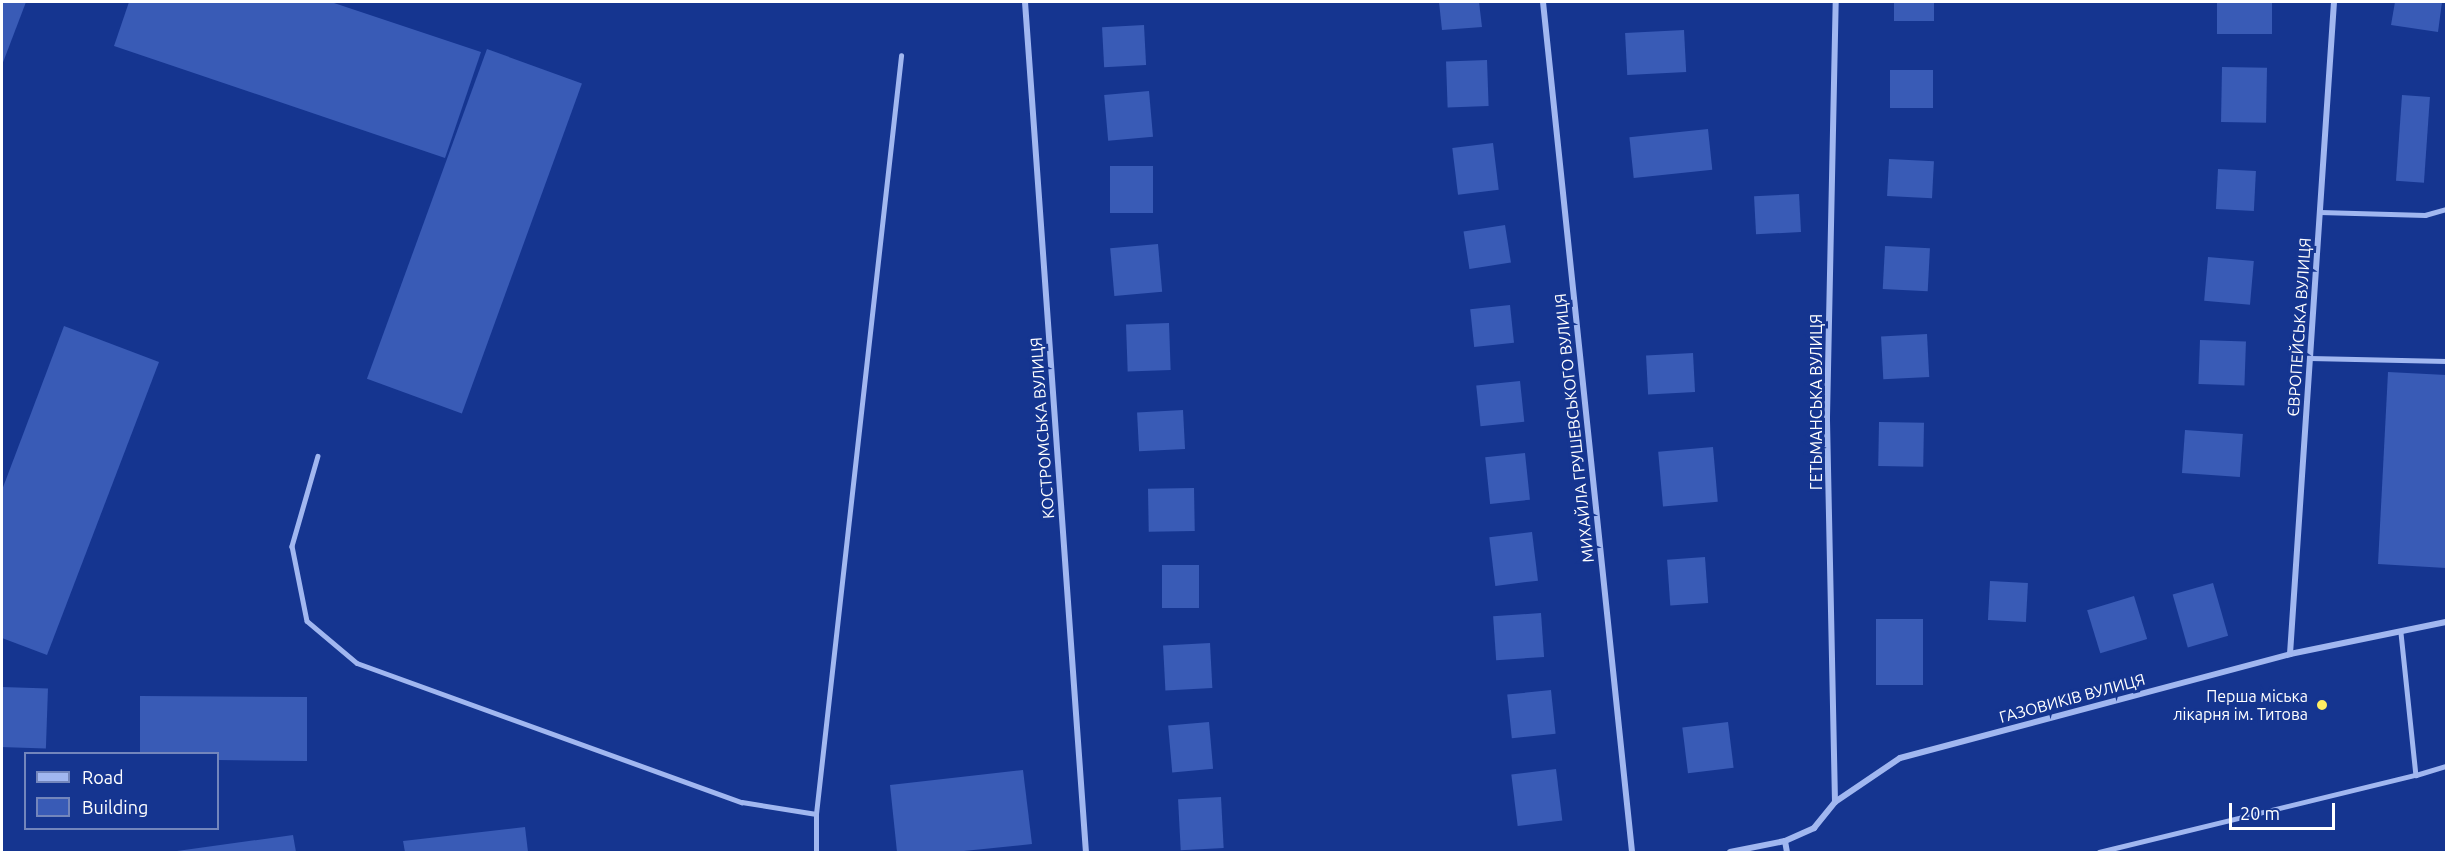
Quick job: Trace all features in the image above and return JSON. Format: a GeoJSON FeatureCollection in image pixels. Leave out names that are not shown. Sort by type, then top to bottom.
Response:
{"type":"FeatureCollection","features":[{"type":"Feature","properties":{"kind":"street","name":"КОСТРОМСЬКА ВУЛИЦЯ"},"geometry":{"type":"LineString","coordinates":[[1025,2],[1086,852]]}},
{"type":"Feature","properties":{"kind":"street","name":"МИХАЙЛА ГРУШЕВСЬКОГО ВУЛИЦЯ"},"geometry":{"type":"LineString","coordinates":[[1543,2],[1632,852]]}},
{"type":"Feature","properties":{"kind":"street","name":"ГЕТЬМАНСЬКА ВУЛИЦЯ"},"geometry":{"type":"LineString","coordinates":[[1835,802],[1827,417],[1836,2]]}},
{"type":"Feature","properties":{"kind":"street","name":"ЄВРОПЕЙСЬКА ВУЛИЦЯ"},"geometry":{"type":"LineString","coordinates":[[2290,654],[2334,2]]}},
{"type":"Feature","properties":{"kind":"street","name":"ГАЗОВИКІВ ВУЛИЦЯ"},"geometry":{"type":"LineString","coordinates":[[1730,852],[1785,842],[1814,828],[1835,802],[1900,758],[2290,654],[2446,622]]}},
{"type":"Feature","properties":{"kind":"street"},"geometry":{"type":"LineString","coordinates":[[1785,842],[1787,852]]}},
{"type":"Feature","properties":{"kind":"lane"},"geometry":{"type":"LineString","coordinates":[[816,852],[816,814],[901,56]]}},
{"type":"Feature","properties":{"kind":"lane"},"geometry":{"type":"LineString","coordinates":[[2320,212],[2425,215],[2446,209]]}},
{"type":"Feature","properties":{"kind":"lane"},"geometry":{"type":"LineString","coordinates":[[2310,358],[2446,361]]}},
{"type":"Feature","properties":{"kind":"lane"},"geometry":{"type":"LineString","coordinates":[[318,456],[292,546],[307,621],[357,663],[742,802],[816,814]]}},
{"type":"Feature","properties":{"kind":"lane"},"geometry":{"type":"LineString","coordinates":[[2401,633],[2416,775]]}},
{"type":"Feature","properties":{"kind":"lane"},"geometry":{"type":"LineString","coordinates":[[2099,852],[2446,766]]}},
{"type":"Feature","properties":{"kind":"building"},"geometry":{"type":"Polygon","coordinates":[[[2,2],[26,2],[2,65],[2,2]]]}},
{"type":"Feature","properties":{"kind":"building"},"geometry":{"type":"Polygon","coordinates":[[[129,2],[331,2],[481,52],[445,158],[114,46],[129,2]]]}},
{"type":"Feature","properties":{"kind":"building"},"geometry":{"type":"Polygon","coordinates":[[[1439,2],[1479,2],[1482,27],[1442,30],[1439,2]]]}},
{"type":"Feature","properties":{"kind":"building"},"geometry":{"type":"Polygon","coordinates":[[[1894,2],[1934,2],[1934,21],[1894,21],[1894,2]]]}},
{"type":"Feature","properties":{"kind":"building"},"geometry":{"type":"Polygon","coordinates":[[[2217,2],[2272,2],[2272,34],[2217,34],[2217,2]]]}},
{"type":"Feature","properties":{"kind":"building"},"geometry":{"type":"Polygon","coordinates":[[[2395,2],[2442,2],[2438,32],[2391,25],[2395,2]]]}},
{"type":"Feature","properties":{"kind":"building"},"geometry":{"type":"Polygon","coordinates":[[[1144,25],[1146,65],[1104,67],[1102,27],[1144,25]]]}},
{"type":"Feature","properties":{"kind":"building"},"geometry":{"type":"Polygon","coordinates":[[[1684,30],[1686,72],[1627,75],[1625,33],[1684,30]]]}},
{"type":"Feature","properties":{"kind":"building"},"geometry":{"type":"Polygon","coordinates":[[[487,49],[582,84],[462,413],[367,379],[487,49]]]}},
{"type":"Feature","properties":{"kind":"building"},"geometry":{"type":"Polygon","coordinates":[[[1487,60],[1489,106],[1448,107],[1446,61],[1487,60]]]}},
{"type":"Feature","properties":{"kind":"building"},"geometry":{"type":"Polygon","coordinates":[[[2222,67],[2267,68],[2266,123],[2221,122],[2222,67]]]}},
{"type":"Feature","properties":{"kind":"building"},"geometry":{"type":"Polygon","coordinates":[[[1890,70],[1933,70],[1933,108],[1890,108],[1890,70]]]}},
{"type":"Feature","properties":{"kind":"building"},"geometry":{"type":"Polygon","coordinates":[[[1149,91],[1153,137],[1108,141],[1104,95],[1149,91]]]}},
{"type":"Feature","properties":{"kind":"building"},"geometry":{"type":"Polygon","coordinates":[[[2402,95],[2430,97],[2424,183],[2396,181],[2402,95]]]}},
{"type":"Feature","properties":{"kind":"building"},"geometry":{"type":"Polygon","coordinates":[[[1708,129],[1712,170],[1634,178],[1629,137],[1708,129]]]}},
{"type":"Feature","properties":{"kind":"building"},"geometry":{"type":"Polygon","coordinates":[[[1493,143],[1499,190],[1458,195],[1452,148],[1493,143]]]}},
{"type":"Feature","properties":{"kind":"building"},"geometry":{"type":"Polygon","coordinates":[[[1889,159],[1934,161],[1932,198],[1887,196],[1889,159]]]}},
{"type":"Feature","properties":{"kind":"building"},"geometry":{"type":"Polygon","coordinates":[[[1110,166],[1153,166],[1153,213],[1110,213],[1110,166]]]}},
{"type":"Feature","properties":{"kind":"building"},"geometry":{"type":"Polygon","coordinates":[[[2218,169],[2256,171],[2254,211],[2216,209],[2218,169]]]}},
{"type":"Feature","properties":{"kind":"building"},"geometry":{"type":"Polygon","coordinates":[[[1799,194],[1801,232],[1756,234],[1754,196],[1799,194]]]}},
{"type":"Feature","properties":{"kind":"building"},"geometry":{"type":"Polygon","coordinates":[[[1505,225],[1511,263],[1469,269],[1464,232],[1505,225]]]}},
{"type":"Feature","properties":{"kind":"building"},"geometry":{"type":"Polygon","coordinates":[[[1158,244],[1162,292],[1114,296],[1110,248],[1158,244]]]}},
{"type":"Feature","properties":{"kind":"building"},"geometry":{"type":"Polygon","coordinates":[[[1885,246],[1930,248],[1928,291],[1883,289],[1885,246]]]}},
{"type":"Feature","properties":{"kind":"building"},"geometry":{"type":"Polygon","coordinates":[[[2208,257],[2254,261],[2250,305],[2204,301],[2208,257]]]}},
{"type":"Feature","properties":{"kind":"building"},"geometry":{"type":"Polygon","coordinates":[[[1510,305],[1514,343],[1474,347],[1470,309],[1510,305]]]}},
{"type":"Feature","properties":{"kind":"building"},"geometry":{"type":"Polygon","coordinates":[[[1169,323],[1171,370],[1128,371],[1126,325],[1169,323]]]}},
{"type":"Feature","properties":{"kind":"building"},"geometry":{"type":"Polygon","coordinates":[[[64,326],[159,362],[47,655],[2,638],[2,490],[64,326]]]}},
{"type":"Feature","properties":{"kind":"building"},"geometry":{"type":"Polygon","coordinates":[[[1927,334],[1929,377],[1883,379],[1881,336],[1927,334]]]}},
{"type":"Feature","properties":{"kind":"building"},"geometry":{"type":"Polygon","coordinates":[[[2200,340],[2246,342],[2244,386],[2198,384],[2200,340]]]}},
{"type":"Feature","properties":{"kind":"building"},"geometry":{"type":"Polygon","coordinates":[[[1693,353],[1695,392],[1648,394],[1646,355],[1693,353]]]}},
{"type":"Feature","properties":{"kind":"building"},"geometry":{"type":"Polygon","coordinates":[[[2388,372],[2446,375],[2446,568],[2378,564],[2388,372]]]}},
{"type":"Feature","properties":{"kind":"building"},"geometry":{"type":"Polygon","coordinates":[[[1520,381],[1524,422],[1481,426],[1476,386],[1520,381]]]}},
{"type":"Feature","properties":{"kind":"building"},"geometry":{"type":"Polygon","coordinates":[[[1183,410],[1185,449],[1139,451],[1137,412],[1183,410]]]}},
{"type":"Feature","properties":{"kind":"building"},"geometry":{"type":"Polygon","coordinates":[[[1879,422],[1924,423],[1923,467],[1878,466],[1879,422]]]}},
{"type":"Feature","properties":{"kind":"building"},"geometry":{"type":"Polygon","coordinates":[[[2185,430],[2243,434],[2240,477],[2182,473],[2185,430]]]}},
{"type":"Feature","properties":{"kind":"building"},"geometry":{"type":"Polygon","coordinates":[[[1713,447],[1718,502],[1663,507],[1658,452],[1713,447]]]}},
{"type":"Feature","properties":{"kind":"building"},"geometry":{"type":"Polygon","coordinates":[[[1525,453],[1530,500],[1490,504],[1485,457],[1525,453]]]}},
{"type":"Feature","properties":{"kind":"building"},"geometry":{"type":"Polygon","coordinates":[[[1194,488],[1195,531],[1149,532],[1148,489],[1194,488]]]}},
{"type":"Feature","properties":{"kind":"building"},"geometry":{"type":"Polygon","coordinates":[[[1532,532],[1538,581],[1495,586],[1489,537],[1532,532]]]}},
{"type":"Feature","properties":{"kind":"building"},"geometry":{"type":"Polygon","coordinates":[[[1705,557],[1708,603],[1670,606],[1667,560],[1705,557]]]}},
{"type":"Feature","properties":{"kind":"building"},"geometry":{"type":"Polygon","coordinates":[[[1162,565],[1199,565],[1199,608],[1162,608],[1162,565]]]}},
{"type":"Feature","properties":{"kind":"building"},"geometry":{"type":"Polygon","coordinates":[[[1990,581],[2028,583],[2026,622],[1988,620],[1990,581]]]}},
{"type":"Feature","properties":{"kind":"building"},"geometry":{"type":"Polygon","coordinates":[[[2213,583],[2228,636],[2188,647],[2173,595],[2213,583]]]}},
{"type":"Feature","properties":{"kind":"building"},"geometry":{"type":"Polygon","coordinates":[[[2134,596],[2147,639],[2100,653],[2087,610],[2134,596]]]}},
{"type":"Feature","properties":{"kind":"building"},"geometry":{"type":"Polygon","coordinates":[[[1541,613],[1544,657],[1496,660],[1493,616],[1541,613]]]}},
{"type":"Feature","properties":{"kind":"building"},"geometry":{"type":"Polygon","coordinates":[[[1876,619],[1923,619],[1923,685],[1876,685],[1876,619]]]}},
{"type":"Feature","properties":{"kind":"building"},"geometry":{"type":"Polygon","coordinates":[[[1210,643],[1212,688],[1165,690],[1163,645],[1210,643]]]}},
{"type":"Feature","properties":{"kind":"building"},"geometry":{"type":"Polygon","coordinates":[[[2,687],[48,689],[46,749],[2,747],[2,687]]]}},
{"type":"Feature","properties":{"kind":"building"},"geometry":{"type":"Polygon","coordinates":[[[1551,690],[1556,734],[1512,738],[1507,695],[1551,690]]]}},
{"type":"Feature","properties":{"kind":"building"},"geometry":{"type":"Polygon","coordinates":[[[140,696],[307,697],[307,761],[219,760],[219,752],[140,752],[140,696]]]}},
{"type":"Feature","properties":{"kind":"building"},"geometry":{"type":"Polygon","coordinates":[[[1209,722],[1213,769],[1172,772],[1168,726],[1209,722]]]}},
{"type":"Feature","properties":{"kind":"building"},"geometry":{"type":"Polygon","coordinates":[[[1728,722],[1734,768],[1688,773],[1682,728],[1728,722]]]}},
{"type":"Feature","properties":{"kind":"building"},"geometry":{"type":"Polygon","coordinates":[[[1556,769],[1562,821],[1518,826],[1511,774],[1556,769]]]}},
{"type":"Feature","properties":{"kind":"building"},"geometry":{"type":"Polygon","coordinates":[[[1023,770],[1032,844],[954,852],[897,852],[890,785],[1023,770]]]}},
{"type":"Feature","properties":{"kind":"building"},"geometry":{"type":"Polygon","coordinates":[[[1221,797],[1224,848],[1181,850],[1178,799],[1221,797]]]}},
{"type":"Feature","properties":{"kind":"building"},"geometry":{"type":"Polygon","coordinates":[[[525,827],[528,852],[405,852],[403,841],[525,827]]]}},
{"type":"Feature","properties":{"kind":"building"},"geometry":{"type":"Polygon","coordinates":[[[293,835],[296,852],[177,852],[177,851],[293,835]]]}},
{"type":"Feature","properties":{"kind":"place","name":"Перша міська лікарня ім. Титова"},"geometry":{"type":"Point","coordinates":[2322,705]}}]}
